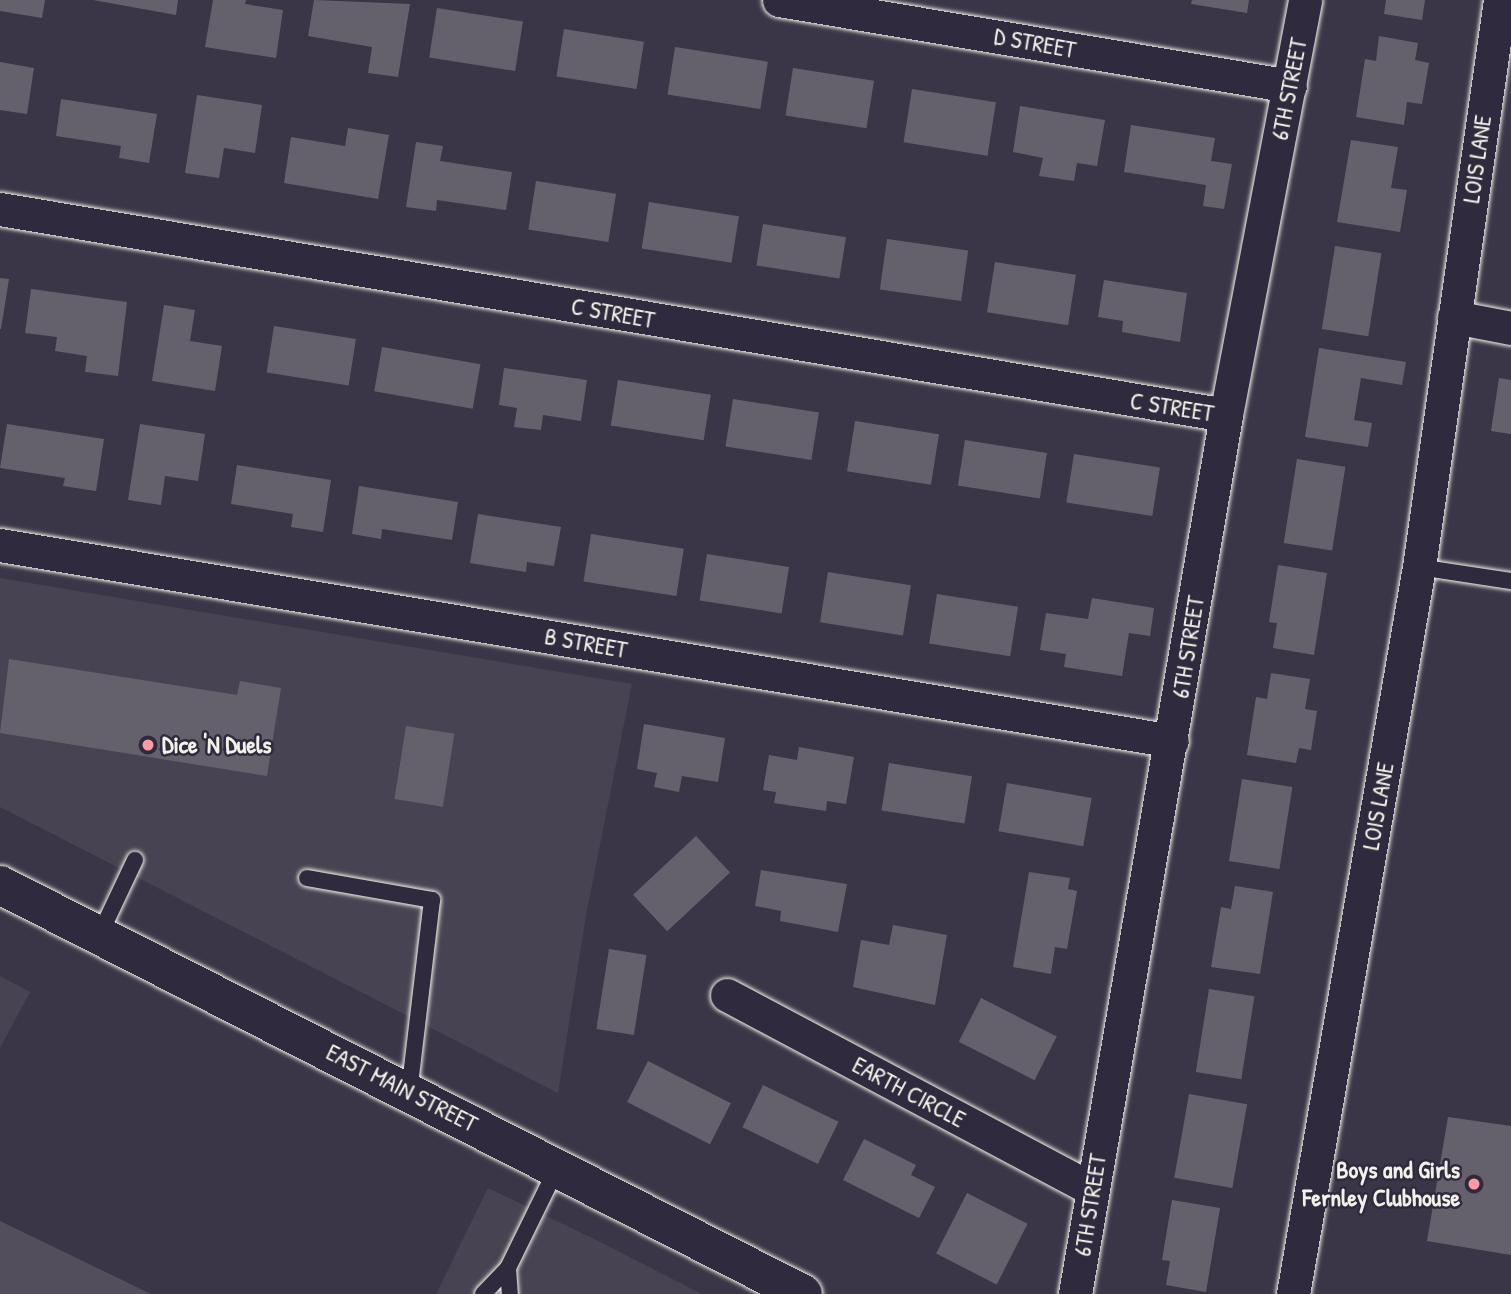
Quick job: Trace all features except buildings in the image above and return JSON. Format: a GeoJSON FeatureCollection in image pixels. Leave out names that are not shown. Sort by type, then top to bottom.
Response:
{"type":"FeatureCollection","features":[{"type":"Feature","properties":{"kind":"main road","name":"EAST MAIN STREET"},"geometry":{"type":"LineString","coordinates":[[0,885],[803,1294]]}},
{"type":"Feature","properties":{"kind":"street","name":"D STREET"},"geometry":{"type":"LineString","coordinates":[[779,0],[1290,86]]}},
{"type":"Feature","properties":{"kind":"street","name":"6TH STREET"},"geometry":{"type":"LineString","coordinates":[[1075,1294],[1226,415],[1305,0]]}},
{"type":"Feature","properties":{"kind":"street","name":"LOIS LANE"},"geometry":{"type":"LineString","coordinates":[[1293,1294],[1419,566],[1500,0]]}},
{"type":"Feature","properties":{"kind":"street","name":"C STREET"},"geometry":{"type":"LineString","coordinates":[[0,209],[1226,415]]}},
{"type":"Feature","properties":{"kind":"street"},"geometry":{"type":"LineString","coordinates":[[1454,317],[1511,328]]}},
{"type":"Feature","properties":{"kind":"street","name":"B STREET"},"geometry":{"type":"LineString","coordinates":[[0,545],[1171,741]]}},
{"type":"Feature","properties":{"kind":"street","name":"EARTH CIRCLE"},"geometry":{"type":"LineString","coordinates":[[727,995],[1092,1189]]}},
{"type":"Feature","properties":{"kind":"lane"},"geometry":{"type":"LineString","coordinates":[[1419,566],[1511,581]]}},
{"type":"Feature","properties":{"kind":"lane"},"geometry":{"type":"LineString","coordinates":[[100,934],[135,860]]}},
{"type":"Feature","properties":{"kind":"lane"},"geometry":{"type":"LineString","coordinates":[[307,878],[432,900],[409,1092]]}},
{"type":"Feature","properties":{"kind":"lane"},"geometry":{"type":"LineString","coordinates":[[483,1294],[508,1268],[557,1168]]}},
{"type":"Feature","properties":{"kind":"lane"},"geometry":{"type":"LineString","coordinates":[[508,1268],[510,1294]]}},
{"type":"Feature","properties":{"kind":"shaded area"},"geometry":{"type":"Polygon","coordinates":[[[0,578],[632,684],[586,915],[558,1093],[0,807],[0,578]]]}},
{"type":"Feature","properties":{"kind":"shaded area"},"geometry":{"type":"Polygon","coordinates":[[[0,976],[30,992],[0,1048],[0,976]]]}},
{"type":"Feature","properties":{"kind":"shaded area"},"geometry":{"type":"Polygon","coordinates":[[[488,1188],[594,1239],[702,1294],[436,1294],[488,1188]]]}},
{"type":"Feature","properties":{"kind":"shaded area"},"geometry":{"type":"Polygon","coordinates":[[[0,1221],[151,1294],[0,1294],[0,1221]]]}},
{"type":"Feature","properties":{"kind":"place","name":"Dice 'N Duels"},"geometry":{"type":"Point","coordinates":[148,745]}},
{"type":"Feature","properties":{"kind":"place","name":"Boys and Girls Fernley Clubhouse"},"geometry":{"type":"Point","coordinates":[1474,1184]}}]}
